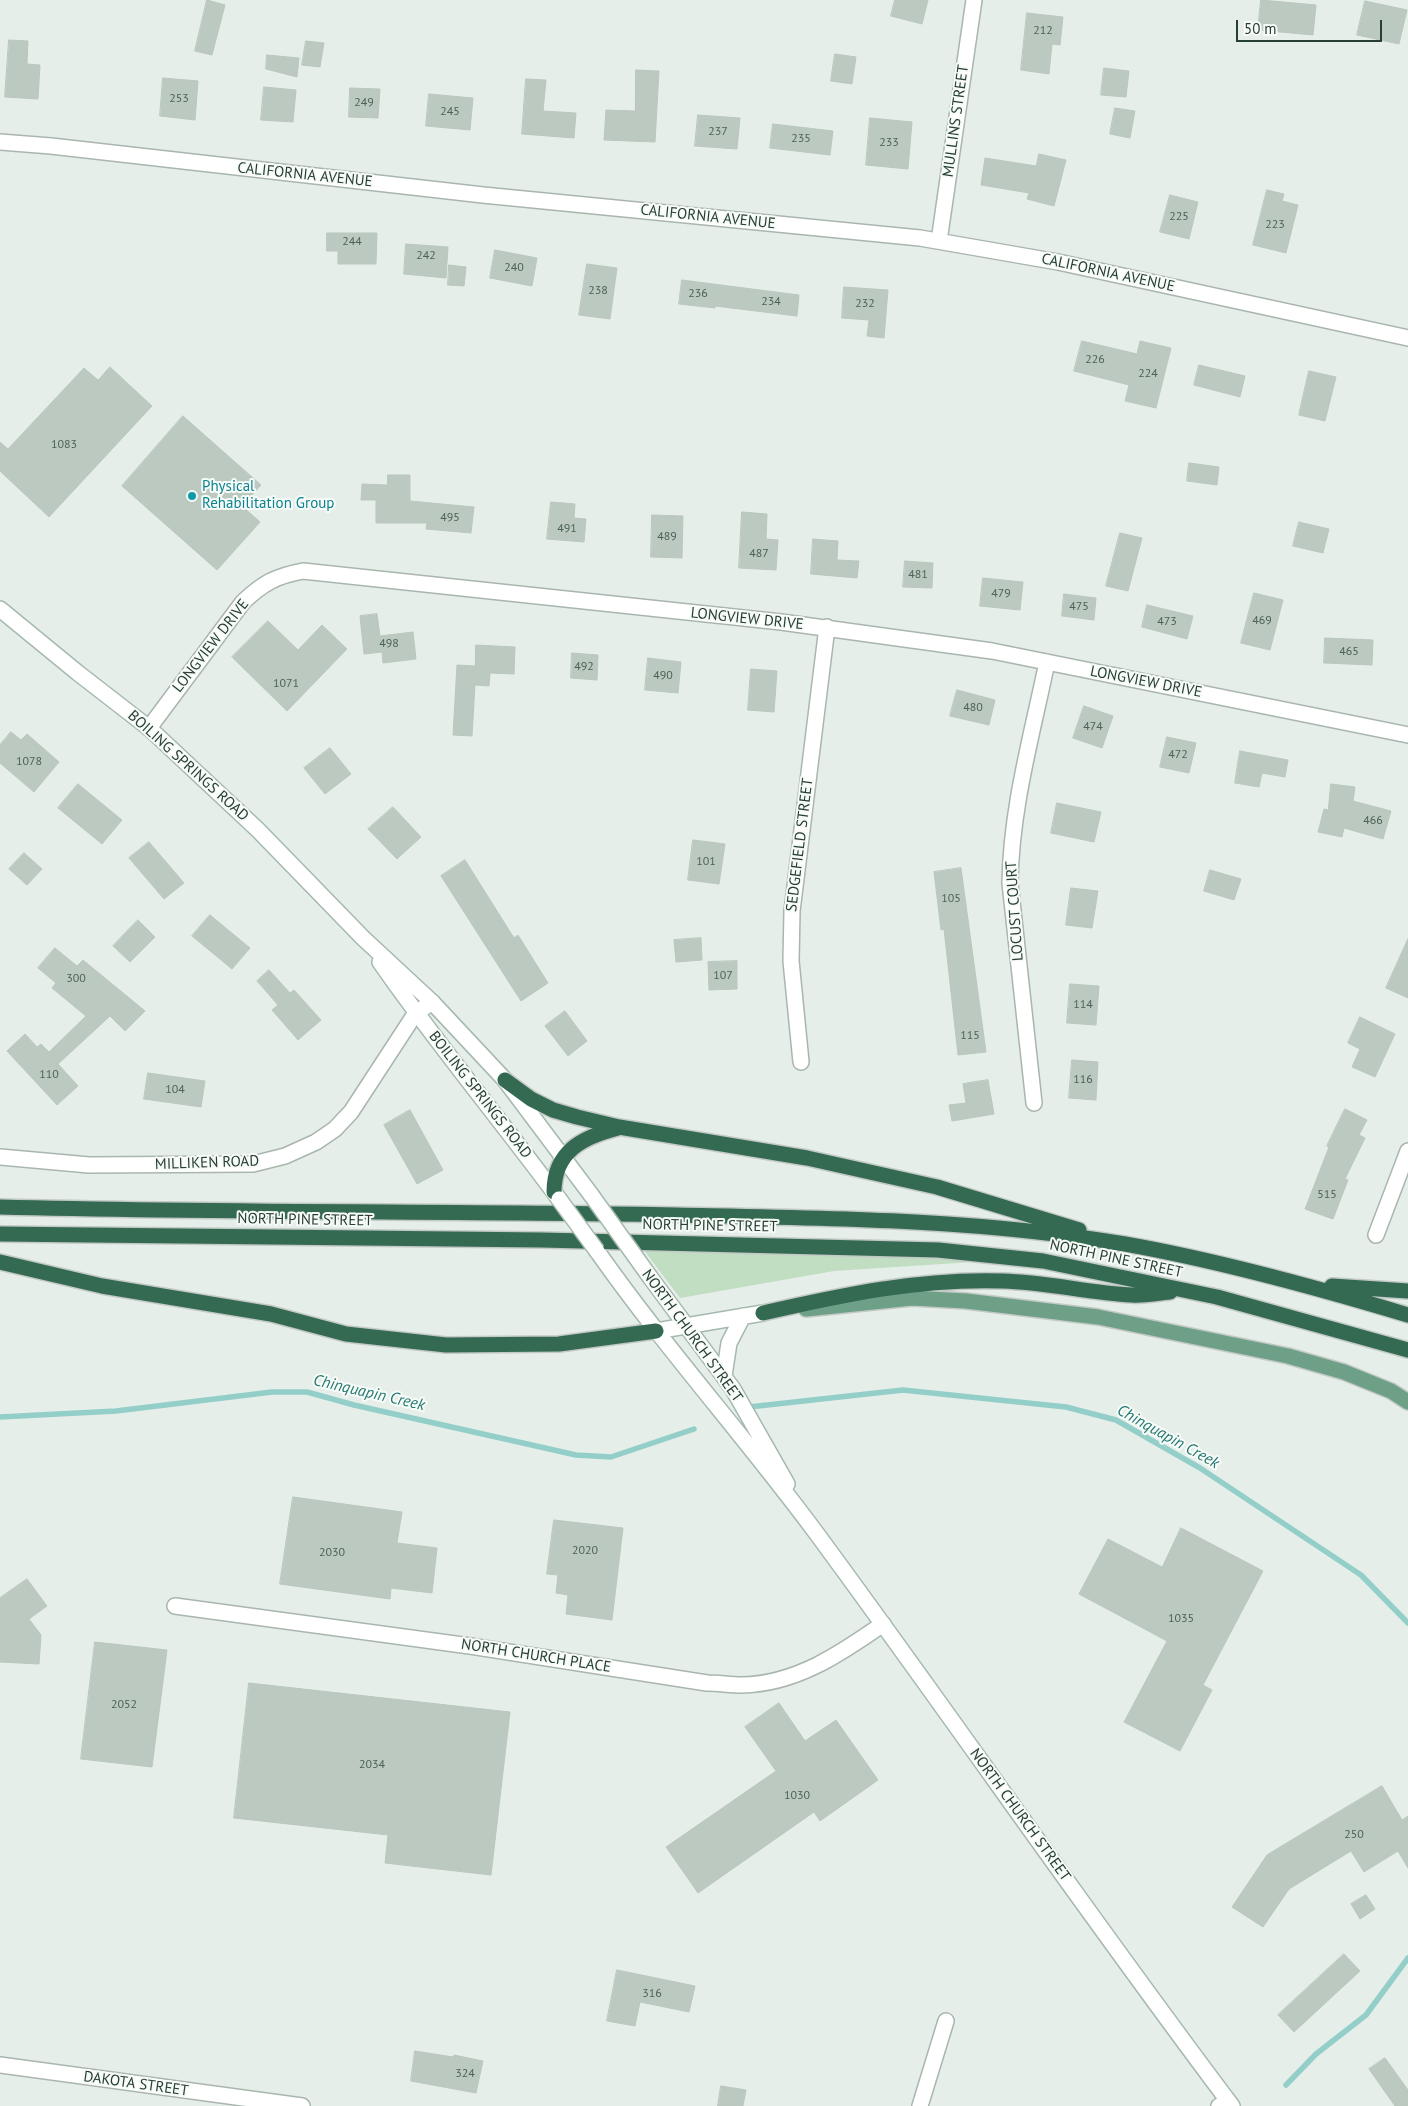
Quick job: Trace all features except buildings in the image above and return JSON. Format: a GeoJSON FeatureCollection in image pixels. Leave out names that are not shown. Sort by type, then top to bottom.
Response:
{"type":"FeatureCollection","features":[{"type":"Feature","properties":{"kind":"highway"},"geometry":{"type":"LineString","coordinates":[[505,1080],[531,1099],[553,1110],[619,1127],[808,1158],[937,1187],[1123,1244]]}},
{"type":"Feature","properties":{"kind":"highway"},"geometry":{"type":"LineString","coordinates":[[556,1195],[556,1170],[564,1157],[579,1142],[596,1134],[619,1127]]}},
{"type":"Feature","properties":{"kind":"highway","name":"NORTH PINE STREET"},"geometry":{"type":"LineString","coordinates":[[0,1206],[860,1218],[948,1223],[1123,1244],[1210,1260],[1306,1284],[1408,1316]]}},
{"type":"Feature","properties":{"kind":"highway","name":"NORTH PINE STREET"},"geometry":{"type":"LineString","coordinates":[[0,1234],[551,1240],[938,1250],[1043,1261],[1217,1297],[1408,1350]]}},
{"type":"Feature","properties":{"kind":"highway"},"geometry":{"type":"LineString","coordinates":[[0,1262],[102,1286],[270,1314],[346,1334],[446,1345],[560,1344],[656,1331]]}},
{"type":"Feature","properties":{"kind":"highway"},"geometry":{"type":"LineString","coordinates":[[762,1313],[853,1293],[909,1284],[1004,1281],[1133,1296],[1184,1291]]}},
{"type":"Feature","properties":{"kind":"highway"},"geometry":{"type":"LineString","coordinates":[[1306,1284],[1408,1291]]}},
{"type":"Feature","properties":{"kind":"main road"},"geometry":{"type":"LineString","coordinates":[[762,1313],[912,1298],[966,1301],[1098,1317],[1288,1356],[1344,1372],[1391,1391],[1408,1402]]}},
{"type":"Feature","properties":{"kind":"street","name":"MULLINS STREET"},"geometry":{"type":"LineString","coordinates":[[939,241],[974,0]]}},
{"type":"Feature","properties":{"kind":"street","name":"CALIFORNIA AVENUE"},"geometry":{"type":"LineString","coordinates":[[0,142],[61,147],[483,195],[939,241],[1058,262],[1408,338]]}},
{"type":"Feature","properties":{"kind":"street","name":"LONGVIEW DRIVE"},"geometry":{"type":"LineString","coordinates":[[149,728],[243,602],[260,586],[281,575],[303,571],[827,627],[992,651],[1408,735]]}},
{"type":"Feature","properties":{"kind":"street","name":"BOILING SPRINGS ROAD"},"geometry":{"type":"LineString","coordinates":[[0,609],[149,728],[258,830],[363,938],[432,1002],[505,1080],[564,1157],[614,1228]]}},
{"type":"Feature","properties":{"kind":"street","name":"SEDGEFIELD STREET"},"geometry":{"type":"LineString","coordinates":[[801,1062],[791,961],[792,911],[827,627]]}},
{"type":"Feature","properties":{"kind":"street","name":"LOCUST COURT"},"geometry":{"type":"LineString","coordinates":[[1034,1103],[1010,883],[1010,846],[1047,662]]}},
{"type":"Feature","properties":{"kind":"street","name":"BOILING SPRINGS ROAD"},"geometry":{"type":"LineString","coordinates":[[363,938],[416,1014],[451,1056],[597,1251]]}},
{"type":"Feature","properties":{"kind":"street","name":"MILLIKEN ROAD"},"geometry":{"type":"LineString","coordinates":[[0,1157],[108,1164],[253,1164],[285,1156],[316,1142],[352,1112],[416,1014],[432,1002]]}},
{"type":"Feature","properties":{"kind":"street"},"geometry":{"type":"LineString","coordinates":[[1376,1235],[1408,1151]]}},
{"type":"Feature","properties":{"kind":"street","name":"NORTH CHURCH STREET"},"geometry":{"type":"LineString","coordinates":[[614,1228],[733,1389],[810,1524]]}},
{"type":"Feature","properties":{"kind":"street","name":"NORTH CHURCH STREET"},"geometry":{"type":"LineString","coordinates":[[597,1251],[656,1331],[810,1524],[1226,2104]]}},
{"type":"Feature","properties":{"kind":"street"},"geometry":{"type":"LineString","coordinates":[[656,1331],[762,1313]]}},
{"type":"Feature","properties":{"kind":"street"},"geometry":{"type":"LineString","coordinates":[[724,1376],[729,1343],[743,1316]]}},
{"type":"Feature","properties":{"kind":"street","name":"NORTH CHURCH PLACE"},"geometry":{"type":"LineString","coordinates":[[175,1606],[470,1646],[707,1683],[742,1685],[778,1681],[811,1670],[842,1652],[883,1624]]}},
{"type":"Feature","properties":{"kind":"street"},"geometry":{"type":"LineString","coordinates":[[920,2106],[946,2022]]}},
{"type":"Feature","properties":{"kind":"street","name":"DAKOTA STREET"},"geometry":{"type":"LineString","coordinates":[[0,2065],[302,2106]]}},
{"type":"Feature","properties":{"kind":"green space"},"geometry":{"type":"Polygon","coordinates":[[[640,1245],[933,1253],[988,1261],[834,1271],[680,1298],[640,1245]]]}},
{"type":"Feature","properties":{"kind":"waterway","name":"Chinquapin Creek"},"geometry":{"type":"LineString","coordinates":[[749,1407],[903,1390],[1066,1407],[1116,1420],[1200,1468],[1361,1575],[1408,1623]]}},
{"type":"Feature","properties":{"kind":"waterway","name":"Chinquapin Creek"},"geometry":{"type":"LineString","coordinates":[[0,1417],[116,1411],[272,1392],[307,1392],[354,1405],[576,1455],[611,1457],[694,1429]]}},
{"type":"Feature","properties":{"kind":"waterway"},"geometry":{"type":"LineString","coordinates":[[1286,2085],[1316,2054],[1366,2015],[1408,1958]]}},
{"type":"Feature","properties":{"kind":"place","name":"Physical Rehabilitation Group"},"geometry":{"type":"Point","coordinates":[192,496]}}]}
